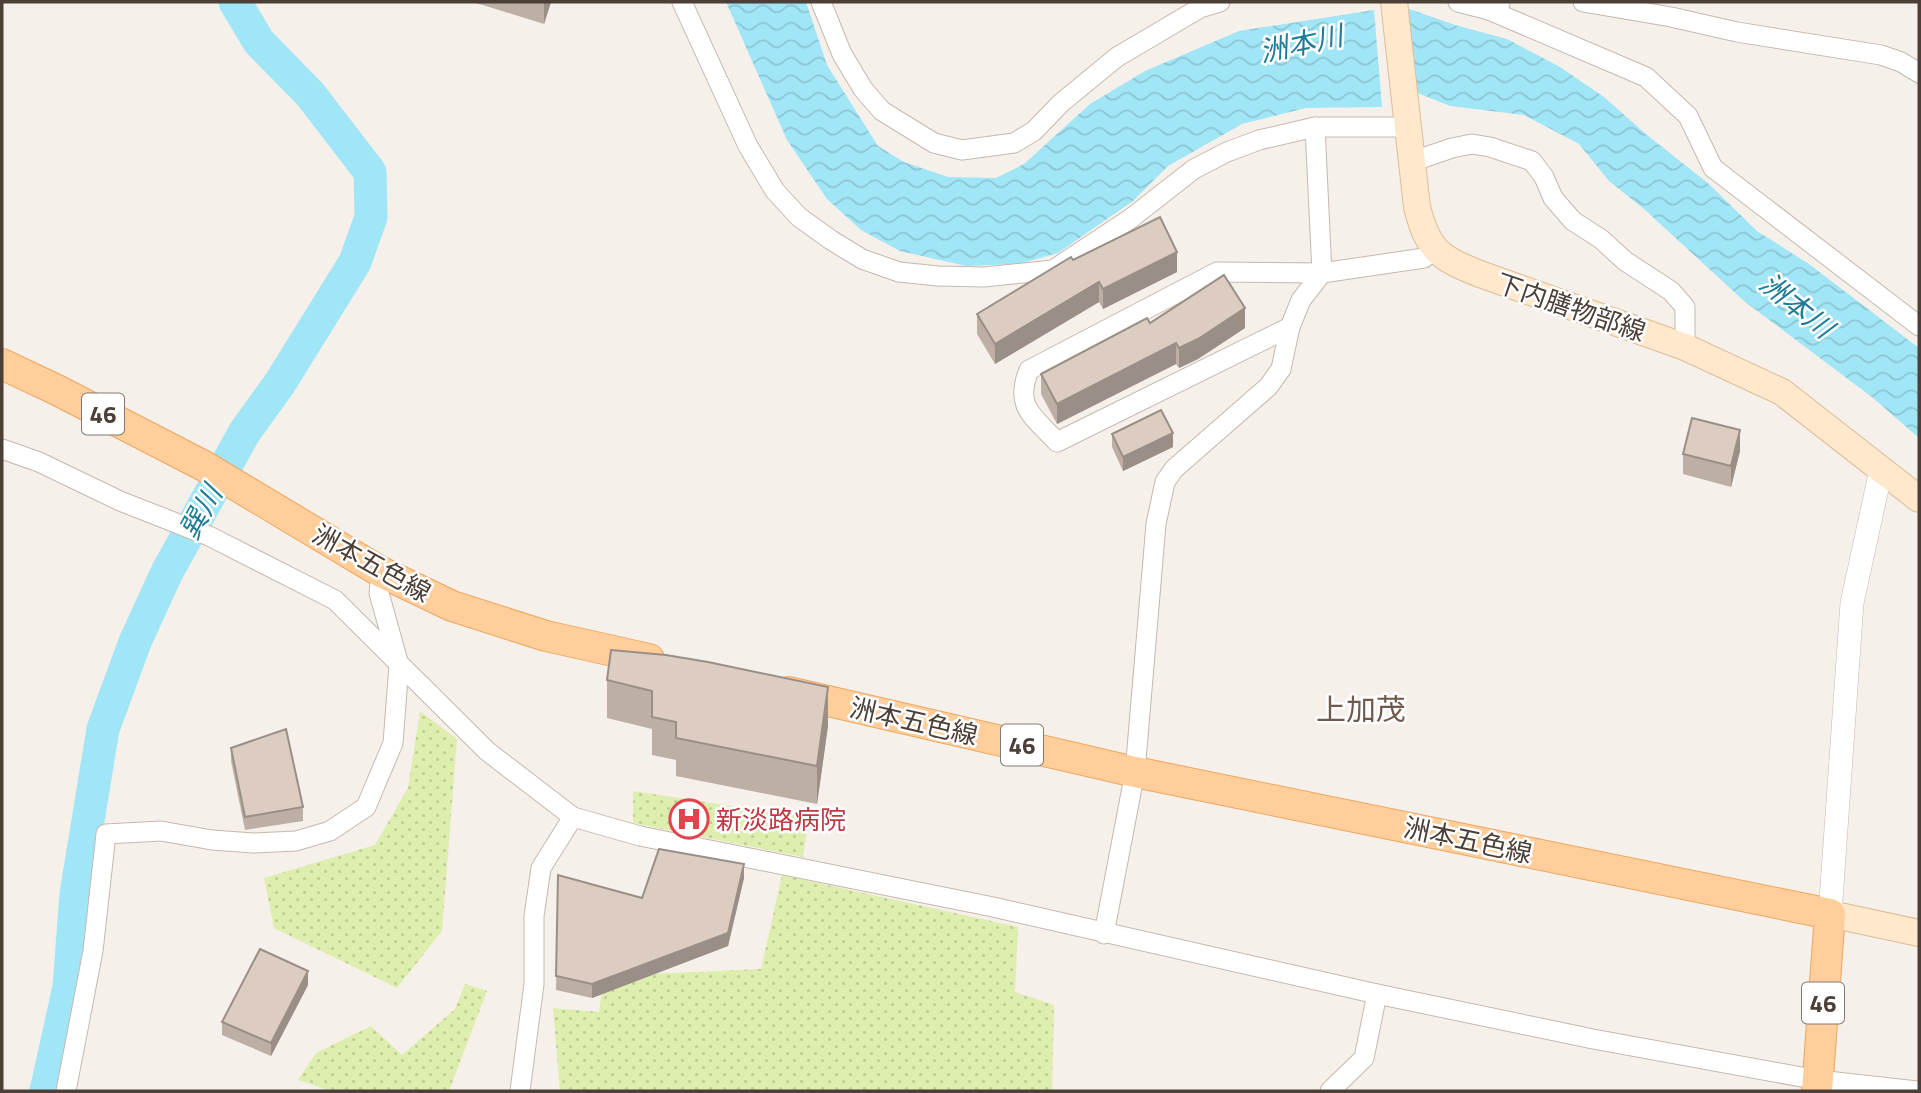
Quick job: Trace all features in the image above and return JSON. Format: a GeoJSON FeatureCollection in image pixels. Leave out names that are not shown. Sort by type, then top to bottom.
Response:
{"type":"FeatureCollection","features":[{"type":"Feature","properties":{"kind":"main road"},"geometry":{"type":"LineString","coordinates":[[1394,3],[1411,162],[1422,228],[1435,249]]}},
{"type":"Feature","properties":{"kind":"main road","name":"下内膳物部線"},"geometry":{"type":"LineString","coordinates":[[1435,249],[1457,265],[1685,347],[1783,392],[1919,499]]}},
{"type":"Feature","properties":{"kind":"main road","name":"洲本五色線"},"geometry":{"type":"LineString","coordinates":[[2,365],[57,390],[204,466],[381,572],[452,606],[546,636],[680,666]]}},
{"type":"Feature","properties":{"kind":"main road","name":"洲本五色線"},"geometry":{"type":"LineString","coordinates":[[760,685],[1135,772],[1830,914]]}},
{"type":"Feature","properties":{"kind":"main road"},"geometry":{"type":"LineString","coordinates":[[1830,914],[1919,933]]}},
{"type":"Feature","properties":{"kind":"main road","name":"46"},"geometry":{"type":"LineString","coordinates":[[1817,1086],[1830,914]]}},
{"type":"Feature","properties":{"kind":"street"},"geometry":{"type":"LineString","coordinates":[[682,2],[748,146],[775,191],[799,217],[831,240],[862,258],[899,272],[984,277],[1052,270],[1130,219],[1194,169],[1227,152],[1259,140],[1315,127],[1406,127]]}},
{"type":"Feature","properties":{"kind":"street"},"geometry":{"type":"LineString","coordinates":[[821,2],[842,54],[863,89],[882,111],[933,143],[962,150],[1014,143],[1034,131],[1061,103],[1117,57],[1200,8],[1220,2]]}},
{"type":"Feature","properties":{"kind":"street"},"geometry":{"type":"LineString","coordinates":[[1458,2],[1496,6],[1646,77],[1688,116],[1713,168],[1919,326]]}},
{"type":"Feature","properties":{"kind":"street"},"geometry":{"type":"LineString","coordinates":[[1583,2],[1671,17],[1737,32],[1881,55],[1901,62],[1919,73]]}},
{"type":"Feature","properties":{"kind":"street"},"geometry":{"type":"LineString","coordinates":[[1104,934],[1135,772],[1156,524],[1165,482],[1174,469],[1268,387],[1281,369],[1290,327],[1301,300],[1322,273],[1315,127]]}},
{"type":"Feature","properties":{"kind":"street"},"geometry":{"type":"LineString","coordinates":[[1411,162],[1472,144],[1532,161],[1544,177],[1553,198],[1573,221],[1601,239],[1625,261],[1671,291],[1685,307],[1685,347]]}},
{"type":"Feature","properties":{"kind":"street"},"geometry":{"type":"LineString","coordinates":[[1290,327],[1057,442],[1027,410],[1022,388],[1029,370],[1217,272],[1322,273],[1424,258],[1435,249]]}},
{"type":"Feature","properties":{"kind":"street"},"geometry":{"type":"LineString","coordinates":[[2,449],[39,462],[120,501],[209,536],[335,600],[487,751],[573,817],[640,836],[993,907],[1377,994],[1817,1086],[1917,1091]]}},
{"type":"Feature","properties":{"kind":"street"},"geometry":{"type":"LineString","coordinates":[[1830,914],[1852,603],[1881,470]]}},
{"type":"Feature","properties":{"kind":"street"},"geometry":{"type":"LineString","coordinates":[[66,1091],[93,951],[106,834],[161,831],[212,840],[253,843],[296,841],[330,831],[366,807],[393,743],[399,665],[379,593],[381,572]]}},
{"type":"Feature","properties":{"kind":"street"},"geometry":{"type":"LineString","coordinates":[[520,1091],[534,984],[534,916],[541,867],[573,817]]}},
{"type":"Feature","properties":{"kind":"street"},"geometry":{"type":"LineString","coordinates":[[1330,1091],[1364,1058],[1377,994]]}},
{"type":"Feature","properties":{"kind":"green space"},"geometry":{"type":"Polygon","coordinates":[[[420,711],[457,739],[442,931],[397,988],[274,928],[264,878],[375,845],[408,788],[420,711]]]}},
{"type":"Feature","properties":{"kind":"green space"},"geometry":{"type":"Polygon","coordinates":[[[633,791],[809,818],[803,857],[633,823],[633,791]]]}},
{"type":"Feature","properties":{"kind":"green space"},"geometry":{"type":"Polygon","coordinates":[[[782,875],[1018,927],[1015,992],[1054,1005],[1052,1091],[560,1091],[553,1008],[599,1012],[604,976],[761,969],[782,875]]]}},
{"type":"Feature","properties":{"kind":"green space"},"geometry":{"type":"Polygon","coordinates":[[[465,984],[487,991],[449,1091],[331,1091],[298,1080],[316,1053],[371,1026],[402,1055],[455,1009],[465,984]]]}},
{"type":"Feature","properties":{"kind":"water","name":"洲本川"},"geometry":{"type":"Polygon","coordinates":[[[726,2],[806,2],[827,65],[878,146],[904,162],[948,177],[996,178],[1024,164],[1090,104],[1145,71],[1239,31],[1374,10],[1382,107],[1306,108],[1242,124],[1168,166],[1133,201],[1058,253],[1019,264],[966,266],[900,251],[861,230],[827,199],[787,140],[726,2]]]}},
{"type":"Feature","properties":{"kind":"water","name":"洲本川"},"geometry":{"type":"Polygon","coordinates":[[[1401,6],[1507,39],[1560,67],[1604,97],[1709,184],[1757,231],[1809,264],[1919,348],[1919,438],[1873,398],[1744,301],[1644,209],[1609,181],[1579,144],[1524,115],[1450,106],[1410,90],[1401,6]]]}},
{"type":"Feature","properties":{"kind":"building"},"geometry":{"type":"Polygon","coordinates":[[[1160,217],[1177,252],[1103,289],[1099,282],[995,344],[977,314],[1071,257],[1073,260],[1160,217]]]}},
{"type":"Feature","properties":{"kind":"building"},"geometry":{"type":"Polygon","coordinates":[[[1224,275],[1245,308],[1198,339],[1179,348],[1176,343],[1057,404],[1041,374],[1147,318],[1150,323],[1224,275]]]}},
{"type":"Feature","properties":{"kind":"building"},"geometry":{"type":"Polygon","coordinates":[[[1161,410],[1173,433],[1123,457],[1112,434],[1161,410]]]}},
{"type":"Feature","properties":{"kind":"building"},"geometry":{"type":"Polygon","coordinates":[[[1692,418],[1740,430],[1731,466],[1683,454],[1692,418]]]}},
{"type":"Feature","properties":{"kind":"building"},"geometry":{"type":"Polygon","coordinates":[[[611,650],[708,662],[828,687],[817,766],[676,738],[676,722],[652,717],[652,691],[607,680],[611,650]]]}},
{"type":"Feature","properties":{"kind":"building"},"geometry":{"type":"Polygon","coordinates":[[[286,729],[303,807],[245,817],[231,748],[286,729]]]}},
{"type":"Feature","properties":{"kind":"building"},"geometry":{"type":"Polygon","coordinates":[[[659,849],[744,864],[728,933],[592,984],[556,976],[558,875],[642,898],[659,849]]]}},
{"type":"Feature","properties":{"kind":"building"},"geometry":{"type":"Polygon","coordinates":[[[260,949],[308,971],[271,1043],[222,1022],[260,949]]]}},
{"type":"Feature","properties":{"kind":"waterway","name":"巽川"},"geometry":{"type":"LineString","coordinates":[[46,1091],[69,987],[76,894],[103,729],[135,642],[167,572],[244,433],[280,383],[355,262],[371,217],[370,172],[310,94],[259,42],[235,2]]}},
{"type":"Feature","properties":{"kind":"place","name":"新淡路病院"},"geometry":{"type":"Point","coordinates":[689,819]}},
{"type":"Feature","properties":{"kind":"district","name":"上加茂"},"geometry":{"type":"Point","coordinates":[1361,709]}}]}
